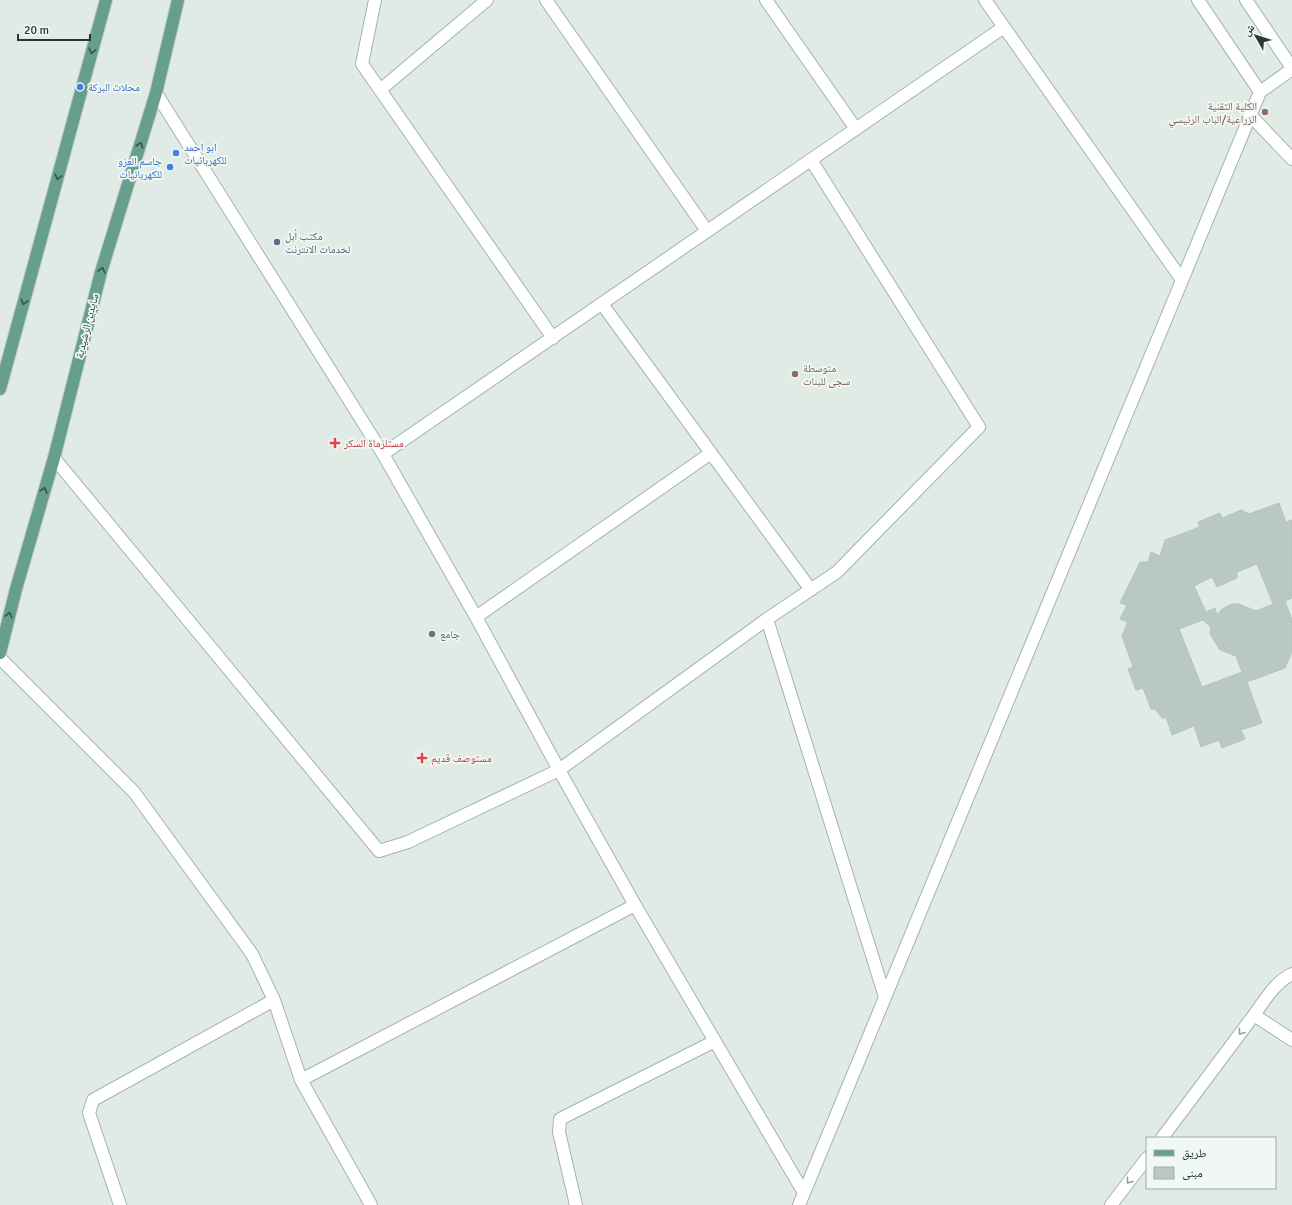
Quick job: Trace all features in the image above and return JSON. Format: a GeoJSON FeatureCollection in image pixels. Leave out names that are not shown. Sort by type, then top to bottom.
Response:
{"type":"FeatureCollection","features":[{"type":"Feature","properties":{"kind":"main road"},"geometry":{"type":"LineString","coordinates":[[0,389],[106,0]]}},
{"type":"Feature","properties":{"kind":"main road","name":"سايدين الرشيدية"},"geometry":{"type":"LineString","coordinates":[[0,653],[16,589],[54,458],[101,272],[156,93],[178,0]]}},
{"type":"Feature","properties":{"kind":"street"},"geometry":{"type":"LineString","coordinates":[[375,0],[362,64],[553,338]]}},
{"type":"Feature","properties":{"kind":"street"},"geometry":{"type":"LineString","coordinates":[[380,90],[487,0]]}},
{"type":"Feature","properties":{"kind":"street"},"geometry":{"type":"LineString","coordinates":[[546,0],[707,231]]}},
{"type":"Feature","properties":{"kind":"street"},"geometry":{"type":"LineString","coordinates":[[766,0],[856,129]]}},
{"type":"Feature","properties":{"kind":"street"},"geometry":{"type":"LineString","coordinates":[[984,0],[1182,280]]}},
{"type":"Feature","properties":{"kind":"street"},"geometry":{"type":"LineString","coordinates":[[1198,0],[1260,92]]}},
{"type":"Feature","properties":{"kind":"street"},"geometry":{"type":"LineString","coordinates":[[799,1205],[1250,115],[1260,92],[1292,69],[1246,0]]}},
{"type":"Feature","properties":{"kind":"street"},"geometry":{"type":"LineString","coordinates":[[383,454],[1004,27]]}},
{"type":"Feature","properties":{"kind":"street"},"geometry":{"type":"LineString","coordinates":[[156,93],[383,454],[476,617],[559,770],[635,905],[804,1193]]}},
{"type":"Feature","properties":{"kind":"street"},"geometry":{"type":"LineString","coordinates":[[1250,115],[1292,159]]}},
{"type":"Feature","properties":{"kind":"street"},"geometry":{"type":"LineString","coordinates":[[54,458],[379,851],[408,842],[559,770],[767,619],[837,572],[979,427],[811,160]]}},
{"type":"Feature","properties":{"kind":"street"},"geometry":{"type":"LineString","coordinates":[[602,304],[811,590]]}},
{"type":"Feature","properties":{"kind":"street"},"geometry":{"type":"LineString","coordinates":[[476,617],[711,452]]}},
{"type":"Feature","properties":{"kind":"street"},"geometry":{"type":"LineString","coordinates":[[767,619],[885,997]]}},
{"type":"Feature","properties":{"kind":"street"},"geometry":{"type":"LineString","coordinates":[[0,658],[134,792],[252,954],[274,1000],[301,1080],[371,1205]]}},
{"type":"Feature","properties":{"kind":"street"},"geometry":{"type":"LineString","coordinates":[[301,1080],[635,905]]}},
{"type":"Feature","properties":{"kind":"street"},"geometry":{"type":"LineString","coordinates":[[1163,1137],[1276,985],[1292,974]]}},
{"type":"Feature","properties":{"kind":"street"},"geometry":{"type":"LineString","coordinates":[[120,1205],[89,1112],[93,1100],[274,1000]]}},
{"type":"Feature","properties":{"kind":"street"},"geometry":{"type":"LineString","coordinates":[[1254,1015],[1292,1040]]}},
{"type":"Feature","properties":{"kind":"street"},"geometry":{"type":"LineString","coordinates":[[576,1205],[558,1132],[560,1120],[715,1041]]}},
{"type":"Feature","properties":{"kind":"street"},"geometry":{"type":"LineString","coordinates":[[1111,1205],[1146,1159]]}},
{"type":"Feature","properties":{"kind":"building"},"geometry":{"type":"Polygon","coordinates":[[[1279,503],[1286,522],[1292,520],[1292,598],[1285,601],[1292,620],[1292,652],[1285,668],[1247,682],[1262,723],[1241,730],[1245,739],[1222,748],[1219,740],[1201,747],[1194,726],[1172,735],[1166,717],[1163,719],[1155,709],[1151,709],[1143,688],[1136,690],[1128,669],[1133,667],[1122,636],[1128,622],[1120,619],[1127,605],[1120,603],[1140,562],[1148,562],[1151,552],[1160,556],[1165,540],[1200,527],[1198,522],[1220,513],[1222,518],[1241,510],[1249,514],[1279,503]],[[1257,564],[1237,572],[1237,578],[1217,587],[1212,577],[1194,586],[1206,612],[1215,608],[1217,615],[1222,609],[1232,604],[1239,604],[1256,611],[1273,604],[1257,564]],[[1203,620],[1179,629],[1202,687],[1242,672],[1236,656],[1220,650],[1210,634],[1211,627],[1203,620]]]}},
{"type":"Feature","properties":{"kind":"place","name":"محلات البركة"},"geometry":{"type":"Point","coordinates":[80,87]}},
{"type":"Feature","properties":{"kind":"place","name":"الكلية التقنية الزراعية/الباب الرئيسي"},"geometry":{"type":"Point","coordinates":[1265,112]}},
{"type":"Feature","properties":{"kind":"place","name":"ابو احمد للكهربائيات"},"geometry":{"type":"Point","coordinates":[176,153]}},
{"type":"Feature","properties":{"kind":"place","name":"جاسم العزو للكهربائيات"},"geometry":{"type":"Point","coordinates":[170,167]}},
{"type":"Feature","properties":{"kind":"place","name":"مكتب أبل لخدمات الانترنت"},"geometry":{"type":"Point","coordinates":[277,242]}},
{"type":"Feature","properties":{"kind":"place","name":"متوسطة سجى للبنات"},"geometry":{"type":"Point","coordinates":[795,374]}},
{"type":"Feature","properties":{"kind":"place","name":"مستلزماة السكر"},"geometry":{"type":"Point","coordinates":[335,443]}},
{"type":"Feature","properties":{"kind":"place","name":"جامع"},"geometry":{"type":"Point","coordinates":[432,634]}},
{"type":"Feature","properties":{"kind":"place","name":"مستوصف قديم"},"geometry":{"type":"Point","coordinates":[422,758]}}]}
